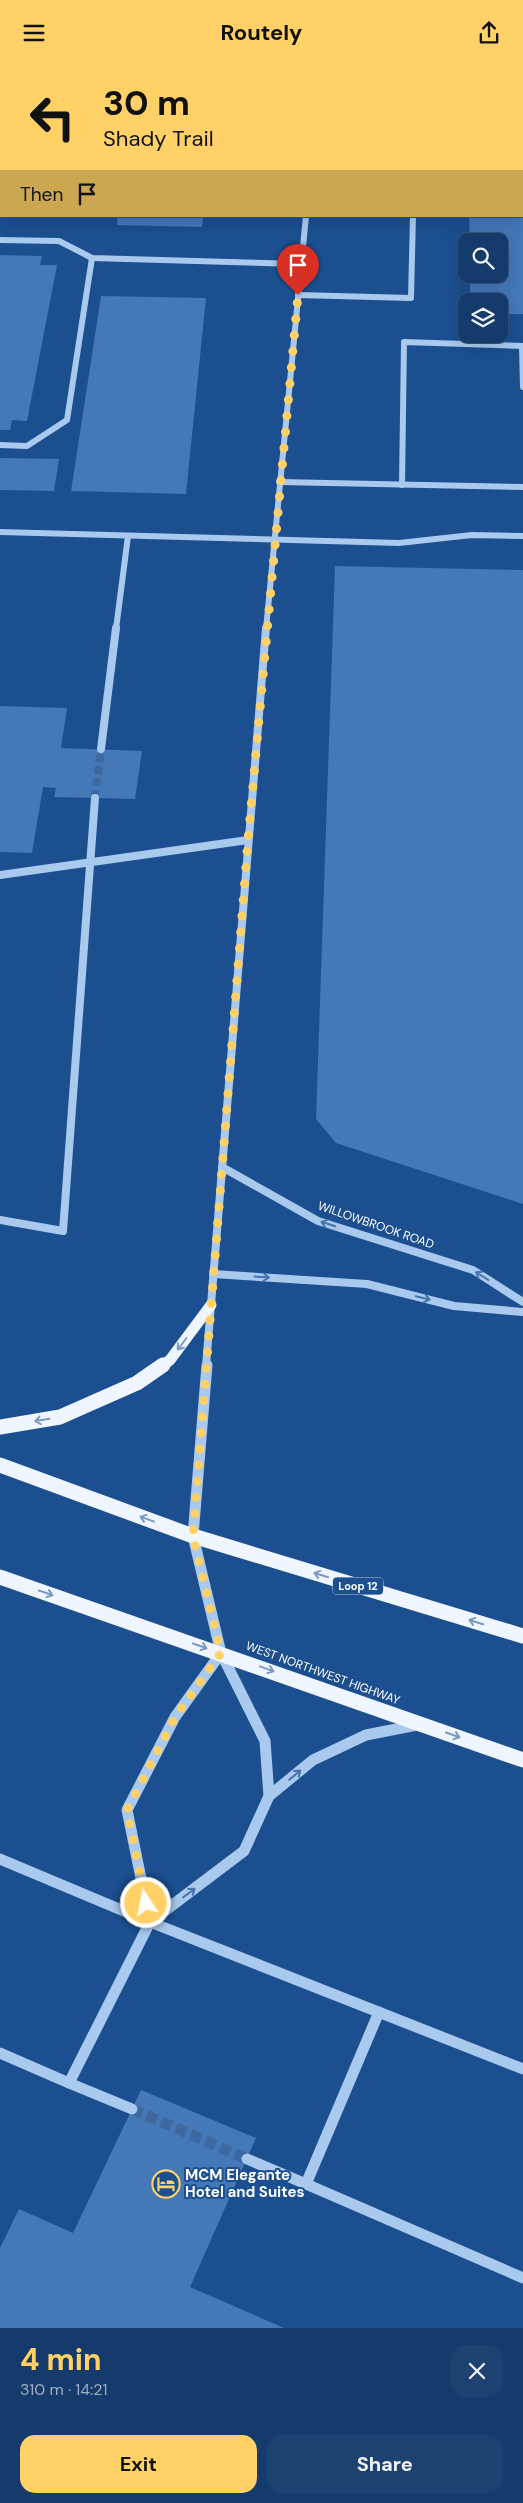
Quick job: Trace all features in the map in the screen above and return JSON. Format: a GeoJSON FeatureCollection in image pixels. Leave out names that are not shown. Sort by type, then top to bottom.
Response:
{"type":"FeatureCollection","features":[{"type":"Feature","properties":{"kind":"main road"},"geometry":{"type":"LineString","coordinates":[[0,1427],[60,1417],[137,1383],[170,1360],[211,1305]]}},
{"type":"Feature","properties":{"kind":"main road","name":"Loop 12"},"geometry":{"type":"LineString","coordinates":[[0,1465],[193,1536],[523,1636]]}},
{"type":"Feature","properties":{"kind":"main road","name":"WEST NORTHWEST HIGHWAY"},"geometry":{"type":"LineString","coordinates":[[0,1577],[523,1760]]}},
{"type":"Feature","properties":{"kind":"street"},"geometry":{"type":"LineString","coordinates":[[269,1797],[265,1741],[221,1653],[193,1536],[248,840],[279,482],[306,217]]}},
{"type":"Feature","properties":{"kind":"street"},"geometry":{"type":"LineString","coordinates":[[298,295],[410,298],[413,217]]}},
{"type":"Feature","properties":{"kind":"street"},"geometry":{"type":"LineString","coordinates":[[92,258],[301,264]]}},
{"type":"Feature","properties":{"kind":"street"},"geometry":{"type":"LineString","coordinates":[[523,346],[523,387]]}},
{"type":"Feature","properties":{"kind":"street"},"geometry":{"type":"LineString","coordinates":[[279,482],[523,487]]}},
{"type":"Feature","properties":{"kind":"street"},"geometry":{"type":"LineString","coordinates":[[0,532],[399,543],[472,535],[523,536]]}},
{"type":"Feature","properties":{"kind":"street"},"geometry":{"type":"LineString","coordinates":[[101,749],[128,536]]}},
{"type":"Feature","properties":{"kind":"street"},"geometry":{"type":"LineString","coordinates":[[0,1220],[63,1231],[95,798]]}},
{"type":"Feature","properties":{"kind":"street","name":"WILLOWBROOK ROAD"},"geometry":{"type":"LineString","coordinates":[[222,1167],[318,1221],[473,1270],[523,1302]]}},
{"type":"Feature","properties":{"kind":"street"},"geometry":{"type":"LineString","coordinates":[[213,1274],[367,1284],[454,1307],[523,1312]]}},
{"type":"Feature","properties":{"kind":"street"},"geometry":{"type":"LineString","coordinates":[[68,2083],[150,1922],[244,1851],[269,1797],[313,1760],[366,1735],[422,1724]]}},
{"type":"Feature","properties":{"kind":"street"},"geometry":{"type":"LineString","coordinates":[[0,1859],[150,1922],[523,2069]]}},
{"type":"Feature","properties":{"kind":"street"},"geometry":{"type":"LineString","coordinates":[[306,2184],[379,2012]]}},
{"type":"Feature","properties":{"kind":"street"},"geometry":{"type":"LineString","coordinates":[[0,2053],[132,2109]]}},
{"type":"Feature","properties":{"kind":"street"},"geometry":{"type":"LineString","coordinates":[[247,2159],[523,2278]]}},
{"type":"Feature","properties":{"kind":"lane"},"geometry":{"type":"LineString","coordinates":[[0,240],[59,241],[92,258],[67,420],[27,446],[0,445]]}},
{"type":"Feature","properties":{"kind":"lane"},"geometry":{"type":"LineString","coordinates":[[402,485],[404,343],[523,346]]}},
{"type":"Feature","properties":{"kind":"lane"},"geometry":{"type":"LineString","coordinates":[[0,875],[248,840]]}},
{"type":"Feature","properties":{"kind":"lane"},"geometry":{"type":"LineString","coordinates":[[150,1922],[127,1810],[175,1717],[221,1653]]}},
{"type":"Feature","properties":{"kind":"building"},"geometry":{"type":"Polygon","coordinates":[[[118,217],[203,217],[202,227],[117,225],[118,217]]]}},
{"type":"Feature","properties":{"kind":"building"},"geometry":{"type":"Polygon","coordinates":[[[469,217],[523,217],[523,314],[508,314],[508,293],[470,293],[470,283],[508,283],[508,233],[470,233],[469,217]]]}},
{"type":"Feature","properties":{"kind":"building"},"geometry":{"type":"Polygon","coordinates":[[[0,255],[42,256],[40,265],[57,265],[27,421],[12,420],[10,430],[0,430],[0,255]]]}},
{"type":"Feature","properties":{"kind":"building"},"geometry":{"type":"Polygon","coordinates":[[[101,296],[206,298],[186,494],[71,491],[101,296]]]}},
{"type":"Feature","properties":{"kind":"building"},"geometry":{"type":"Polygon","coordinates":[[[0,458],[59,459],[54,491],[0,490],[0,458]]]}},
{"type":"Feature","properties":{"kind":"building"},"geometry":{"type":"Polygon","coordinates":[[[335,566],[523,570],[523,1204],[336,1143],[316,1119],[335,566]]]}},
{"type":"Feature","properties":{"kind":"building"},"geometry":{"type":"Polygon","coordinates":[[[0,706],[67,708],[61,748],[142,751],[135,799],[54,797],[56,788],[43,787],[32,853],[0,852],[0,706]]]}},
{"type":"Feature","properties":{"kind":"building","name":"MCM Elegante Hotel and Suites"},"geometry":{"type":"Polygon","coordinates":[[[141,2090],[256,2138],[190,2287],[284,2328],[0,2328],[0,2248],[19,2209],[73,2233],[141,2090]]]}},
{"type":"Feature","properties":{"kind":"tunnel"},"geometry":{"type":"LineString","coordinates":[[95,798],[101,749]]}},
{"type":"Feature","properties":{"kind":"tunnel"},"geometry":{"type":"LineString","coordinates":[[132,2109],[247,2159]]}},
{"type":"Feature","properties":{"kind":"place","name":"MCM Elegante Hotel and Suites"},"geometry":{"type":"Point","coordinates":[166,2184]}},
{"type":"Feature","properties":{"kind":"route"},"geometry":{"type":"LineString","coordinates":[[146,1903],[127,1810],[175,1717],[221,1653],[193,1536],[248,840],[279,482],[298,295]]}}]}
